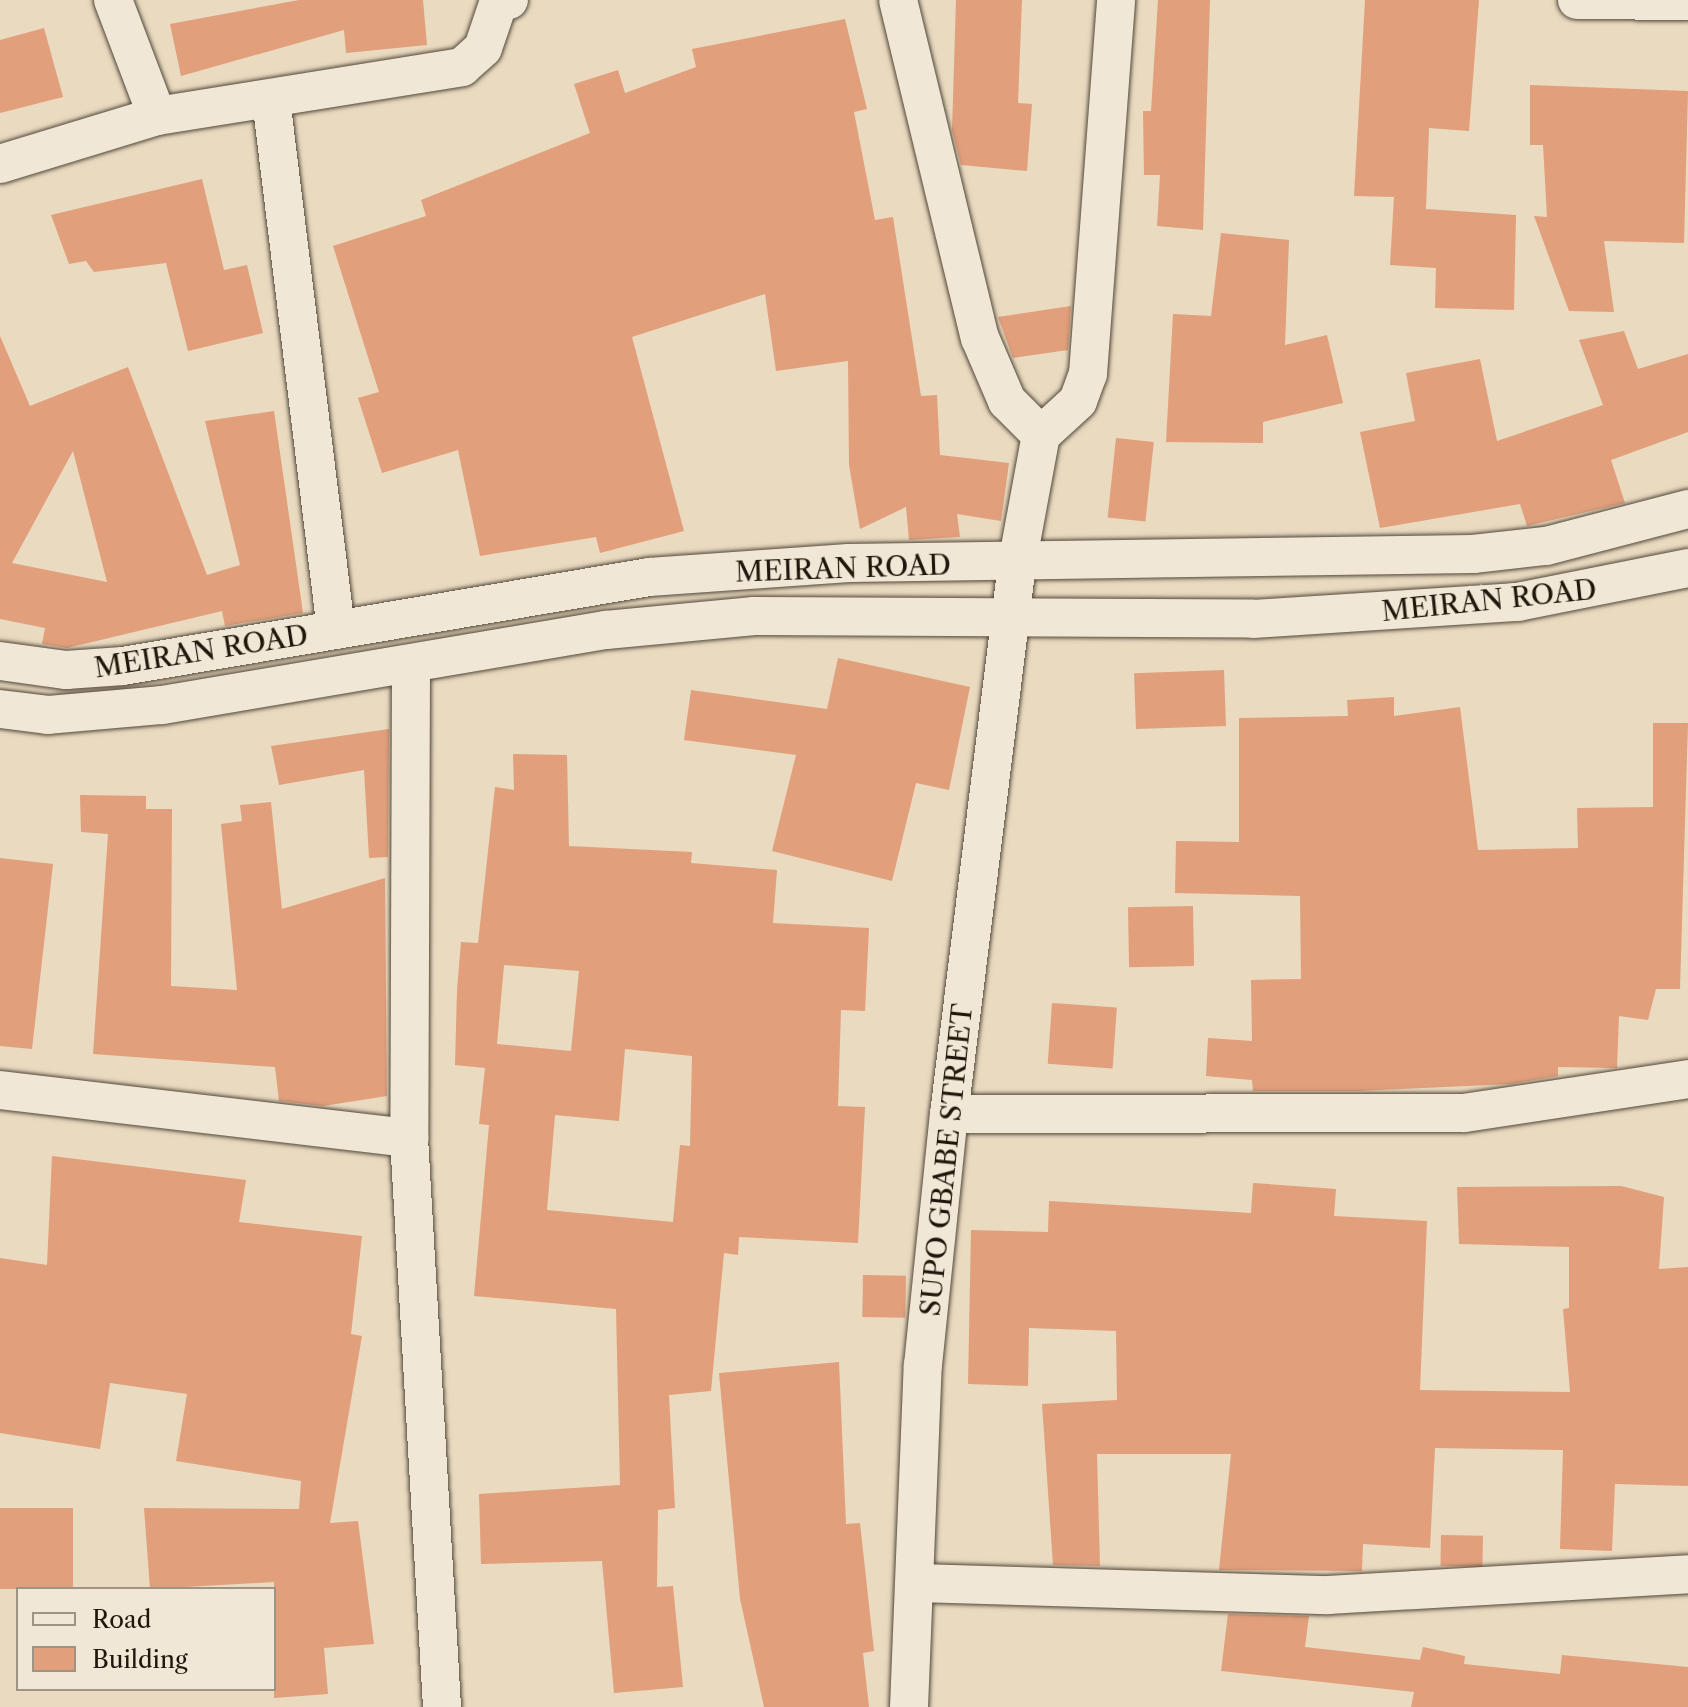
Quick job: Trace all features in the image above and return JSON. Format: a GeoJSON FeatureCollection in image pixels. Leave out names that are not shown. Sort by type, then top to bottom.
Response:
{"type":"FeatureCollection","features":[{"type":"Feature","properties":{"kind":"street"},"geometry":{"type":"LineString","coordinates":[[113,0],[157,116]]}},
{"type":"Feature","properties":{"kind":"street"},"geometry":{"type":"LineString","coordinates":[[0,164],[157,116],[462,67],[483,48],[498,0],[509,0]]}},
{"type":"Feature","properties":{"kind":"street"},"geometry":{"type":"LineString","coordinates":[[898,0],[980,338],[1007,401],[1041,435],[1078,401],[1088,374],[1116,0]]}},
{"type":"Feature","properties":{"kind":"street"},"geometry":{"type":"LineString","coordinates":[[1577,0],[1688,1]]}},
{"type":"Feature","properties":{"kind":"street"},"geometry":{"type":"LineString","coordinates":[[271,99],[336,630]]}},
{"type":"Feature","properties":{"kind":"street","name":"SUPO GBABE STREET"},"geometry":{"type":"LineString","coordinates":[[909,1707],[918,1583],[923,1365],[949,1114],[1014,616],[1017,564],[1041,435]]}},
{"type":"Feature","properties":{"kind":"street","name":"MEIRAN ROAD"},"geometry":{"type":"LineString","coordinates":[[0,661],[66,670],[123,666],[649,577],[849,563],[1017,564],[1473,554],[1546,546],[1688,509]]}},
{"type":"Feature","properties":{"kind":"street","name":"MEIRAN ROAD"},"geometry":{"type":"LineString","coordinates":[[0,709],[48,715],[162,705],[411,666],[606,630],[754,616],[1253,619],[1428,609],[1625,585],[1688,568]]}},
{"type":"Feature","properties":{"kind":"street"},"geometry":{"type":"LineString","coordinates":[[411,666],[409,1138],[442,1707]]}},
{"type":"Feature","properties":{"kind":"street"},"geometry":{"type":"LineString","coordinates":[[949,1114],[1464,1113],[1688,1079]]}},
{"type":"Feature","properties":{"kind":"street"},"geometry":{"type":"LineString","coordinates":[[0,1090],[409,1138]]}},
{"type":"Feature","properties":{"kind":"street"},"geometry":{"type":"LineString","coordinates":[[918,1583],[1328,1595],[1688,1574]]}},
{"type":"Feature","properties":{"kind":"building"},"geometry":{"type":"Polygon","coordinates":[[[299,0],[423,0],[427,45],[346,53],[344,30],[181,76],[170,24],[299,0]]]}},
{"type":"Feature","properties":{"kind":"building"},"geometry":{"type":"Polygon","coordinates":[[[956,0],[1022,0],[1018,103],[1032,104],[1027,171],[961,165],[952,130],[956,0]]]}},
{"type":"Feature","properties":{"kind":"building"},"geometry":{"type":"Polygon","coordinates":[[[1158,0],[1210,0],[1203,230],[1157,226],[1160,175],[1144,175],[1143,111],[1151,111],[1158,0]]]}},
{"type":"Feature","properties":{"kind":"building"},"geometry":{"type":"Polygon","coordinates":[[[1365,0],[1479,0],[1469,131],[1429,128],[1426,209],[1516,215],[1514,310],[1435,308],[1436,268],[1390,265],[1394,197],[1354,196],[1365,0]]]}},
{"type":"Feature","properties":{"kind":"building"},"geometry":{"type":"Polygon","coordinates":[[[845,19],[867,109],[854,112],[875,220],[893,217],[921,396],[937,395],[940,455],[1009,463],[1001,521],[957,514],[960,537],[909,540],[906,507],[860,529],[849,465],[848,361],[776,371],[765,294],[632,337],[684,531],[600,553],[596,537],[480,556],[458,450],[382,473],[358,398],[379,392],[333,246],[426,216],[421,200],[590,133],[574,84],[618,70],[625,93],[696,67],[692,49],[845,19]]]}},
{"type":"Feature","properties":{"kind":"building"},"geometry":{"type":"Polygon","coordinates":[[[44,28],[63,97],[0,113],[0,40],[44,28]]]}},
{"type":"Feature","properties":{"kind":"building"},"geometry":{"type":"Polygon","coordinates":[[[1530,85],[1688,91],[1684,243],[1604,241],[1614,312],[1569,311],[1534,216],[1547,217],[1543,145],[1530,145],[1530,85]]]}},
{"type":"Feature","properties":{"kind":"building"},"geometry":{"type":"Polygon","coordinates":[[[202,179],[224,270],[247,265],[263,333],[188,351],[166,263],[94,272],[86,261],[69,264],[51,215],[202,179]]]}},
{"type":"Feature","properties":{"kind":"building"},"geometry":{"type":"Polygon","coordinates":[[[1221,233],[1289,240],[1285,345],[1327,335],[1343,403],[1263,422],[1263,443],[1166,442],[1173,314],[1211,316],[1221,233]]]}},
{"type":"Feature","properties":{"kind":"building"},"geometry":{"type":"Polygon","coordinates":[[[1071,306],[1068,350],[1013,358],[998,317],[1071,306]]]}},
{"type":"Feature","properties":{"kind":"building"},"geometry":{"type":"Polygon","coordinates":[[[1624,331],[1638,369],[1688,354],[1688,432],[1611,460],[1625,503],[1527,526],[1520,504],[1380,528],[1360,432],[1415,421],[1406,373],[1480,359],[1497,441],[1603,405],[1579,340],[1624,331]]]}},
{"type":"Feature","properties":{"kind":"building"},"geometry":{"type":"Polygon","coordinates":[[[0,336],[30,406],[128,367],[207,575],[240,565],[205,421],[274,411],[303,613],[225,626],[222,611],[67,648],[42,644],[45,628],[0,619],[0,336]],[[73,451],[12,563],[107,582],[73,451]]]}},
{"type":"Feature","properties":{"kind":"building"},"geometry":{"type":"Polygon","coordinates":[[[1116,438],[1154,442],[1145,522],[1108,518],[1116,438]]]}},
{"type":"Feature","properties":{"kind":"building"},"geometry":{"type":"Polygon","coordinates":[[[838,658],[970,687],[949,790],[916,783],[892,881],[772,851],[796,755],[684,740],[691,690],[827,709],[838,658]]]}},
{"type":"Feature","properties":{"kind":"building"},"geometry":{"type":"Polygon","coordinates":[[[1224,670],[1226,726],[1136,729],[1134,673],[1224,670]]]}},
{"type":"Feature","properties":{"kind":"building"},"geometry":{"type":"Polygon","coordinates":[[[1394,697],[1394,716],[1460,707],[1478,850],[1578,848],[1577,808],[1653,807],[1653,723],[1688,723],[1680,989],[1656,989],[1648,1020],[1619,1016],[1617,1068],[1558,1067],[1558,1076],[1511,1084],[1357,1091],[1253,1091],[1252,1080],[1206,1076],[1208,1038],[1252,1041],[1251,980],[1301,979],[1300,896],[1175,893],[1176,841],[1239,842],[1239,718],[1348,716],[1347,700],[1394,697]]]}},
{"type":"Feature","properties":{"kind":"building"},"geometry":{"type":"Polygon","coordinates":[[[389,729],[388,857],[369,858],[364,770],[279,785],[271,746],[389,729]]]}},
{"type":"Feature","properties":{"kind":"building"},"geometry":{"type":"Polygon","coordinates":[[[513,754],[567,755],[569,846],[692,852],[691,863],[777,870],[773,923],[869,928],[865,1011],[841,1010],[838,1106],[865,1107],[858,1243],[739,1237],[738,1255],[724,1253],[711,1391],[669,1395],[675,1508],[658,1510],[657,1587],[673,1586],[683,1687],[614,1693],[602,1561],[481,1564],[479,1494],[620,1485],[616,1309],[474,1296],[489,1125],[479,1124],[485,1068],[455,1065],[457,990],[461,942],[478,943],[495,787],[514,790],[513,754]],[[504,965],[497,1044],[571,1051],[579,971],[504,965]],[[625,1049],[619,1121],[555,1115],[547,1210],[673,1222],[680,1145],[690,1146],[692,1056],[625,1049]]]}},
{"type":"Feature","properties":{"kind":"building"},"geometry":{"type":"Polygon","coordinates":[[[80,795],[146,796],[146,809],[172,809],[171,986],[237,990],[221,824],[242,821],[240,805],[271,802],[282,909],[385,878],[387,1096],[323,1106],[279,1101],[275,1067],[93,1054],[108,834],[81,832],[80,795]]]}},
{"type":"Feature","properties":{"kind":"building"},"geometry":{"type":"Polygon","coordinates":[[[0,858],[53,864],[32,1049],[0,1046],[0,858]]]}},
{"type":"Feature","properties":{"kind":"building"},"geometry":{"type":"Polygon","coordinates":[[[1193,906],[1194,966],[1129,967],[1128,907],[1193,906]]]}},
{"type":"Feature","properties":{"kind":"building"},"geometry":{"type":"Polygon","coordinates":[[[1052,1003],[1117,1008],[1113,1068],[1048,1064],[1052,1003]]]}},
{"type":"Feature","properties":{"kind":"building"},"geometry":{"type":"Polygon","coordinates":[[[52,1156],[246,1180],[239,1222],[362,1236],[351,1334],[362,1336],[330,1523],[358,1521],[374,1644],[324,1648],[328,1694],[274,1698],[274,1582],[150,1587],[144,1508],[299,1509],[301,1481],[176,1461],[187,1394],[110,1383],[100,1449],[0,1433],[0,1258],[47,1265],[52,1156]]]}},
{"type":"Feature","properties":{"kind":"building"},"geometry":{"type":"Polygon","coordinates":[[[1253,1183],[1336,1189],[1334,1216],[1427,1221],[1420,1390],[1570,1392],[1563,1309],[1569,1308],[1569,1247],[1459,1244],[1457,1187],[1621,1186],[1664,1197],[1659,1269],[1688,1267],[1688,1486],[1615,1484],[1612,1551],[1560,1549],[1563,1450],[1435,1448],[1430,1548],[1363,1544],[1362,1571],[1219,1570],[1231,1454],[1097,1454],[1100,1566],[1053,1565],[1042,1404],[1117,1400],[1116,1331],[1029,1328],[1028,1386],[968,1384],[971,1230],[1048,1232],[1049,1201],[1251,1213],[1253,1183]]]}},
{"type":"Feature","properties":{"kind":"building"},"geometry":{"type":"Polygon","coordinates":[[[863,1275],[906,1276],[905,1318],[862,1317],[863,1275]]]}},
{"type":"Feature","properties":{"kind":"building"},"geometry":{"type":"Polygon","coordinates":[[[839,1362],[846,1524],[860,1523],[874,1651],[863,1653],[869,1707],[764,1707],[740,1599],[719,1373],[839,1362]]]}},
{"type":"Feature","properties":{"kind":"building"},"geometry":{"type":"Polygon","coordinates":[[[0,1508],[73,1508],[73,1587],[0,1589],[0,1508]]]}},
{"type":"Feature","properties":{"kind":"building"},"geometry":{"type":"Polygon","coordinates":[[[1441,1535],[1483,1536],[1482,1567],[1440,1566],[1441,1535]]]}},
{"type":"Feature","properties":{"kind":"building"},"geometry":{"type":"Polygon","coordinates":[[[1228,1614],[1309,1616],[1305,1647],[1420,1660],[1423,1647],[1465,1656],[1464,1664],[1560,1674],[1562,1655],[1688,1667],[1688,1707],[1411,1707],[1414,1692],[1221,1671],[1228,1614]]]}}]}
